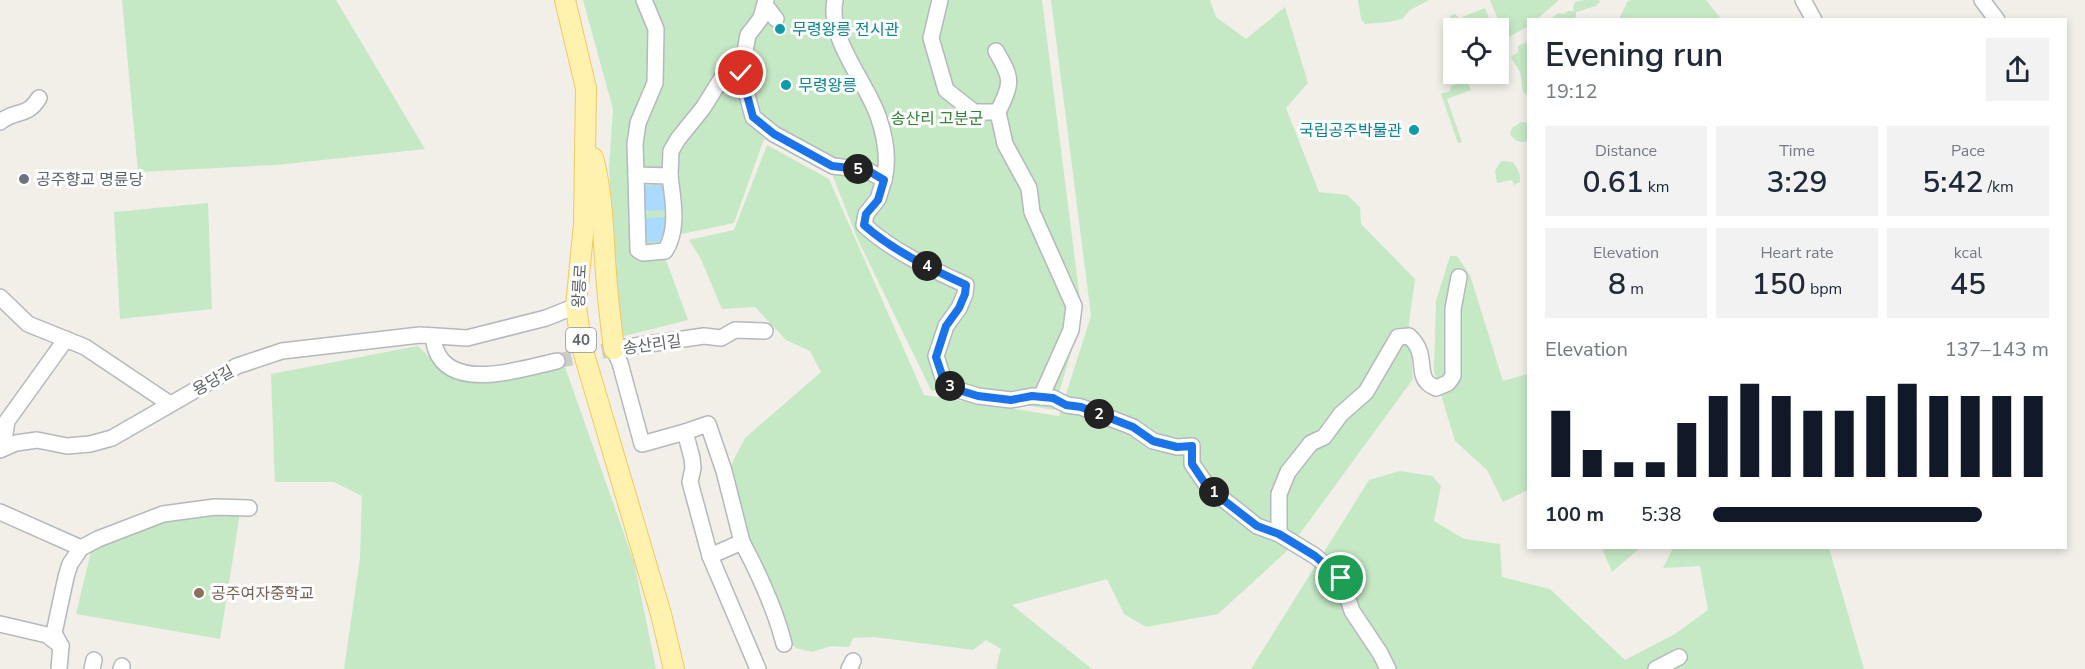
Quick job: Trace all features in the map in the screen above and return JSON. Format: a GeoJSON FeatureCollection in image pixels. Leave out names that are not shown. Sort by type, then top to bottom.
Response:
{"type":"FeatureCollection","features":[{"type":"Feature","properties":{"kind":"main road","name":"왕릉로"},"geometry":{"type":"LineString","coordinates":[[565,0],[586,88],[584,224],[576,306],[581,344],[661,614],[674,669]]}},
{"type":"Feature","properties":{"kind":"main road"},"geometry":{"type":"LineString","coordinates":[[586,134],[597,172],[603,215],[614,349]]}},
{"type":"Feature","properties":{"kind":"street"},"geometry":{"type":"LineString","coordinates":[[645,0],[656,29],[655,84],[638,123],[635,144],[638,250],[643,253],[665,251],[670,244],[674,224],[670,176],[672,151],[678,139],[703,108],[724,73],[744,56]]}},
{"type":"Feature","properties":{"kind":"street"},"geometry":{"type":"LineString","coordinates":[[835,0],[832,13],[842,43],[878,116],[888,167],[878,200],[866,214],[864,225],[875,235],[922,263],[966,285],[959,308],[946,326],[936,357],[943,378],[952,388],[978,396],[1011,400],[1032,396],[1053,398],[1066,405],[1081,407],[1115,419],[1133,427],[1153,441],[1177,447],[1192,446],[1192,464],[1208,488],[1257,526],[1279,534],[1315,556],[1341,578],[1352,611],[1389,669]]}},
{"type":"Feature","properties":{"kind":"street"},"geometry":{"type":"LineString","coordinates":[[940,0],[931,38],[946,90],[974,112],[998,112]]}},
{"type":"Feature","properties":{"kind":"street"},"geometry":{"type":"LineString","coordinates":[[1803,0],[1813,18]]}},
{"type":"Feature","properties":{"kind":"street"},"geometry":{"type":"LineString","coordinates":[[1982,0],[1996,18]]}},
{"type":"Feature","properties":{"kind":"street"},"geometry":{"type":"LineString","coordinates":[[766,3],[761,18],[748,35],[741,73],[753,117],[774,134],[832,166],[867,170],[884,180]]}},
{"type":"Feature","properties":{"kind":"street"},"geometry":{"type":"LineString","coordinates":[[766,3],[776,19]]}},
{"type":"Feature","properties":{"kind":"street"},"geometry":{"type":"LineString","coordinates":[[996,51],[1009,73],[1008,91],[998,112],[1005,144],[1029,188],[1032,212],[1074,306],[1071,330],[1041,397]]}},
{"type":"Feature","properties":{"kind":"street"},"geometry":{"type":"LineString","coordinates":[[0,122],[6,117],[33,108],[39,98]]}},
{"type":"Feature","properties":{"kind":"street"},"geometry":{"type":"LineString","coordinates":[[636,175],[670,176]]}},
{"type":"Feature","properties":{"kind":"street"},"geometry":{"type":"LineString","coordinates":[[1279,534],[1279,494],[1288,472],[1311,442],[1324,437],[1341,414],[1366,392],[1398,337],[1409,336],[1416,342],[1423,361],[1423,374],[1427,383],[1436,388],[1448,383],[1454,376],[1453,309],[1459,277]]}},
{"type":"Feature","properties":{"kind":"street"},"geometry":{"type":"LineString","coordinates":[[0,297],[28,324],[85,347],[170,404]]}},
{"type":"Feature","properties":{"kind":"street","name":"용당길"},"geometry":{"type":"LineString","coordinates":[[1,449],[16,443],[38,440],[67,446],[90,444],[112,438],[237,366],[282,351],[420,335],[467,338],[546,318],[576,306]]}},
{"type":"Feature","properties":{"kind":"street","name":"송산리길"},"geometry":{"type":"LineString","coordinates":[[614,349],[704,336],[721,338],[735,330],[765,331]]}},
{"type":"Feature","properties":{"kind":"street"},"geometry":{"type":"LineString","coordinates":[[434,336],[436,350],[446,364],[459,372],[479,376],[557,361]]}},
{"type":"Feature","properties":{"kind":"street","name":"용당길"},"geometry":{"type":"LineString","coordinates":[[1,449],[7,421],[66,339]]}},
{"type":"Feature","properties":{"kind":"street"},"geometry":{"type":"LineString","coordinates":[[614,349],[642,444],[708,424],[724,471],[742,542],[761,579],[784,644]]}},
{"type":"Feature","properties":{"kind":"street"},"geometry":{"type":"LineString","coordinates":[[685,432],[692,458],[690,482],[710,556],[758,669]]}},
{"type":"Feature","properties":{"kind":"street"},"geometry":{"type":"LineString","coordinates":[[59,669],[61,646],[54,633],[70,564],[81,548],[99,538],[163,514],[215,507],[249,508]]}},
{"type":"Feature","properties":{"kind":"street"},"geometry":{"type":"LineString","coordinates":[[0,512],[81,548]]}},
{"type":"Feature","properties":{"kind":"street"},"geometry":{"type":"LineString","coordinates":[[710,556],[742,542]]}},
{"type":"Feature","properties":{"kind":"street"},"geometry":{"type":"LineString","coordinates":[[0,624],[47,635],[61,646]]}},
{"type":"Feature","properties":{"kind":"street"},"geometry":{"type":"LineString","coordinates":[[1656,669],[1679,657]]}},
{"type":"Feature","properties":{"kind":"green space"},"geometry":{"type":"Polygon","coordinates":[[[122,0],[336,0],[425,149],[276,165],[138,172],[122,0]]]}},
{"type":"Feature","properties":{"kind":"green space","name":"송산리 고분군"},"geometry":{"type":"Polygon","coordinates":[[[583,0],[1042,0],[1082,315],[1054,410],[931,390],[858,240],[832,174],[764,139],[734,223],[677,235],[666,260],[688,320],[620,337],[609,169],[613,109],[583,0]]]}},
{"type":"Feature","properties":{"kind":"green space"},"geometry":{"type":"Polygon","coordinates":[[[1051,0],[1210,0],[1216,17],[1246,39],[1285,7],[1308,83],[1286,108],[1319,192],[1347,195],[1360,207],[1361,224],[1415,279],[1409,323],[1413,379],[1288,550],[1218,614],[1146,627],[1124,614],[1107,579],[1012,605],[1092,669],[996,669],[1001,649],[986,640],[973,650],[874,637],[853,638],[849,647],[831,646],[812,652],[796,648],[771,623],[734,541],[729,487],[732,463],[745,438],[821,372],[810,351],[786,340],[755,307],[722,309],[700,257],[689,240],[734,230],[767,145],[829,179],[924,395],[1059,416],[1091,316],[1051,0]]]}},
{"type":"Feature","properties":{"kind":"green space"},"geometry":{"type":"Polygon","coordinates":[[[1358,0],[1429,0],[1410,10],[1402,19],[1365,24],[1361,19],[1358,0]]]}},
{"type":"Feature","properties":{"kind":"green space"},"geometry":{"type":"Polygon","coordinates":[[[1490,0],[1559,0],[1538,18],[1527,18],[1527,27],[1509,37],[1509,18],[1497,18],[1490,0]]]}},
{"type":"Feature","properties":{"kind":"green space"},"geometry":{"type":"Polygon","coordinates":[[[1599,0],[1600,2],[1596,6],[1576,12],[1574,18],[1552,18],[1558,13],[1574,11],[1575,2],[1599,0]]]}},
{"type":"Feature","properties":{"kind":"green space"},"geometry":{"type":"Polygon","coordinates":[[[1706,0],[1720,18],[1620,18],[1628,1],[1706,0]]]}},
{"type":"Feature","properties":{"kind":"green space"},"geometry":{"type":"Polygon","coordinates":[[[1485,8],[1489,18],[1462,18],[1485,8]]]}},
{"type":"Feature","properties":{"kind":"green space"},"geometry":{"type":"Polygon","coordinates":[[[1527,42],[1527,95],[1523,92],[1520,72],[1511,57],[1518,52],[1518,46],[1527,42]]]}},
{"type":"Feature","properties":{"kind":"green space"},"geometry":{"type":"Polygon","coordinates":[[[1468,84],[1471,90],[1447,99],[1462,142],[1458,143],[1441,94],[1450,91],[1451,86],[1468,84]]]}},
{"type":"Feature","properties":{"kind":"green space"},"geometry":{"type":"Polygon","coordinates":[[[1521,122],[1527,123],[1527,140],[1520,142],[1516,140],[1510,134],[1512,128],[1521,122]]]}},
{"type":"Feature","properties":{"kind":"green space"},"geometry":{"type":"Polygon","coordinates":[[[1501,161],[1513,162],[1520,182],[1514,185],[1512,180],[1497,183],[1495,171],[1501,161]]]}},
{"type":"Feature","properties":{"kind":"green space"},"geometry":{"type":"Polygon","coordinates":[[[208,203],[212,309],[120,319],[114,212],[208,203]]]}},
{"type":"Feature","properties":{"kind":"green space"},"geometry":{"type":"Polygon","coordinates":[[[1450,256],[1457,256],[1470,275],[1503,381],[1527,374],[1527,490],[1503,502],[1487,470],[1455,441],[1434,372],[1436,301],[1450,256]]]}},
{"type":"Feature","properties":{"kind":"green space"},"geometry":{"type":"Polygon","coordinates":[[[418,346],[451,378],[495,382],[565,367],[634,562],[656,669],[344,669],[360,558],[362,496],[334,482],[275,482],[271,374],[418,346]]]}},
{"type":"Feature","properties":{"kind":"green space"},"geometry":{"type":"Polygon","coordinates":[[[1400,471],[1432,476],[1441,486],[1434,521],[1464,539],[1500,544],[1502,577],[1550,589],[1625,660],[1675,634],[1708,610],[1700,566],[1663,568],[1672,549],[1829,549],[1864,669],[1251,669],[1369,480],[1400,471]]]}},
{"type":"Feature","properties":{"kind":"green space"},"geometry":{"type":"Polygon","coordinates":[[[240,513],[220,639],[76,614],[92,548],[168,519],[240,513]]]}},
{"type":"Feature","properties":{"kind":"green space"},"geometry":{"type":"Polygon","coordinates":[[[1602,549],[1639,549],[1612,572],[1602,549]]]}},
{"type":"Feature","properties":{"kind":"water"},"geometry":{"type":"Polygon","coordinates":[[[666,185],[667,210],[641,211],[640,186],[666,185]]]}},
{"type":"Feature","properties":{"kind":"water"},"geometry":{"type":"Polygon","coordinates":[[[667,217],[668,241],[642,242],[641,218],[667,217]]]}},
{"type":"Feature","properties":{"kind":"tunnel"},"geometry":{"type":"LineString","coordinates":[[557,361],[614,349]]}},
{"type":"Feature","properties":{"kind":"place","name":"무령왕릉 전시관"},"geometry":{"type":"Point","coordinates":[780,29]}},
{"type":"Feature","properties":{"kind":"place","name":"무령왕릉"},"geometry":{"type":"Point","coordinates":[786,85]}},
{"type":"Feature","properties":{"kind":"place","name":"국립공주박물관"},"geometry":{"type":"Point","coordinates":[1414,130]}},
{"type":"Feature","properties":{"kind":"place","name":"공주향교 명륜당"},"geometry":{"type":"Point","coordinates":[24,179]}},
{"type":"Feature","properties":{"kind":"place","name":"공주여자중학교"},"geometry":{"type":"Point","coordinates":[199,593]}},
{"type":"Feature","properties":{"kind":"route"},"geometry":{"type":"LineString","coordinates":[[741,73],[753,117],[774,134],[832,166],[867,170],[884,180],[878,200],[866,214],[864,225],[875,235],[922,263],[966,285],[959,308],[946,326],[936,357],[943,378],[952,388],[978,396],[1011,400],[1032,396],[1053,398],[1066,405],[1081,407],[1115,419],[1133,427],[1153,441],[1177,447],[1192,446],[1192,464],[1208,488],[1257,526],[1279,534],[1315,556],[1341,578]]}}]}
